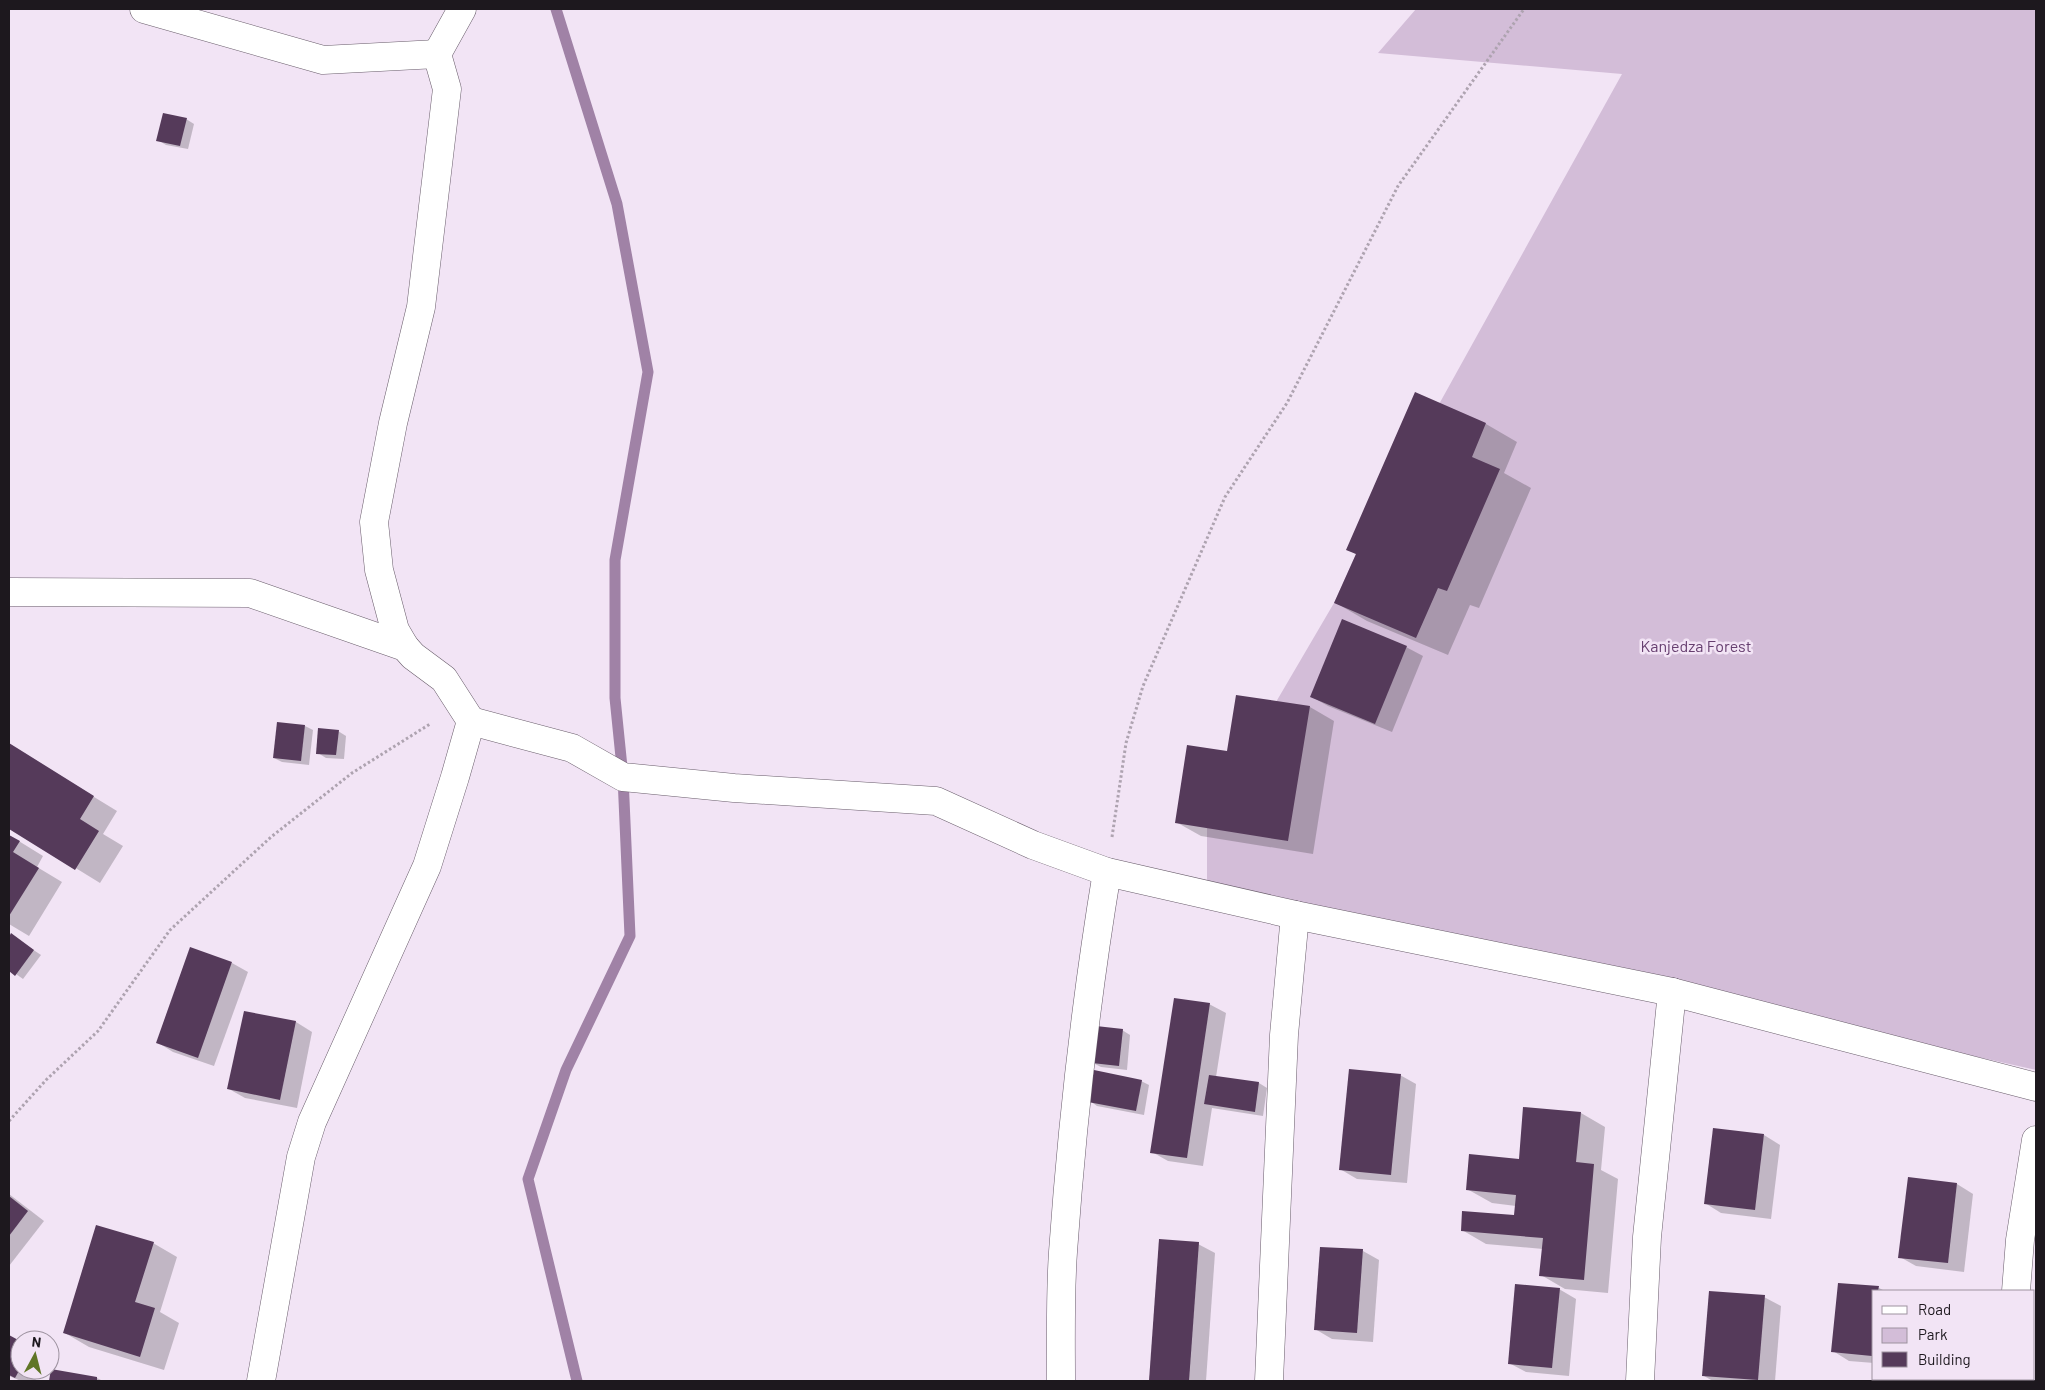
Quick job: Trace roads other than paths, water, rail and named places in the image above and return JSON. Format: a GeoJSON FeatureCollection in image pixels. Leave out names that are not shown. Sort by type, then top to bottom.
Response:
{"type":"FeatureCollection","features":[{"type":"Feature","properties":{"kind":"street"},"geometry":{"type":"LineString","coordinates":[[144,9],[323,60],[437,54]]}},
{"type":"Feature","properties":{"kind":"street"},"geometry":{"type":"LineString","coordinates":[[462,9],[437,54],[447,89],[420,307],[393,423],[374,522],[379,570],[395,630],[413,656],[444,680],[466,713],[572,748],[623,777],[734,788],[936,801],[1033,845],[1107,872],[1295,915],[1672,992],[2036,1086]]}},
{"type":"Feature","properties":{"kind":"street"},"geometry":{"type":"LineString","coordinates":[[9,592],[250,593],[405,647]]}},
{"type":"Feature","properties":{"kind":"street"},"geometry":{"type":"LineString","coordinates":[[262,1381],[301,1157],[312,1122],[427,866],[456,777],[466,713]]}},
{"type":"Feature","properties":{"kind":"street"},"geometry":{"type":"LineString","coordinates":[[1061,1381],[1063,1254],[1083,1030],[1107,872]]}},
{"type":"Feature","properties":{"kind":"street"},"geometry":{"type":"LineString","coordinates":[[1269,1381],[1284,1035],[1295,915]]}},
{"type":"Feature","properties":{"kind":"street"},"geometry":{"type":"LineString","coordinates":[[1640,1381],[1647,1237],[1672,992]]}},
{"type":"Feature","properties":{"kind":"street"},"geometry":{"type":"LineString","coordinates":[[2016,1290],[2020,1240],[2036,1140]]}},
{"type":"Feature","properties":{"kind":"waterway"},"geometry":{"type":"LineString","coordinates":[[556,9],[617,204],[648,372],[615,560],[615,698],[623,777],[630,936],[566,1070],[528,1179],[577,1381]]}},
{"type":"Feature","properties":{"kind":"park label","name":"Kanjedza Forest"},"geometry":{"type":"Point","coordinates":[1696,645]}}]}
